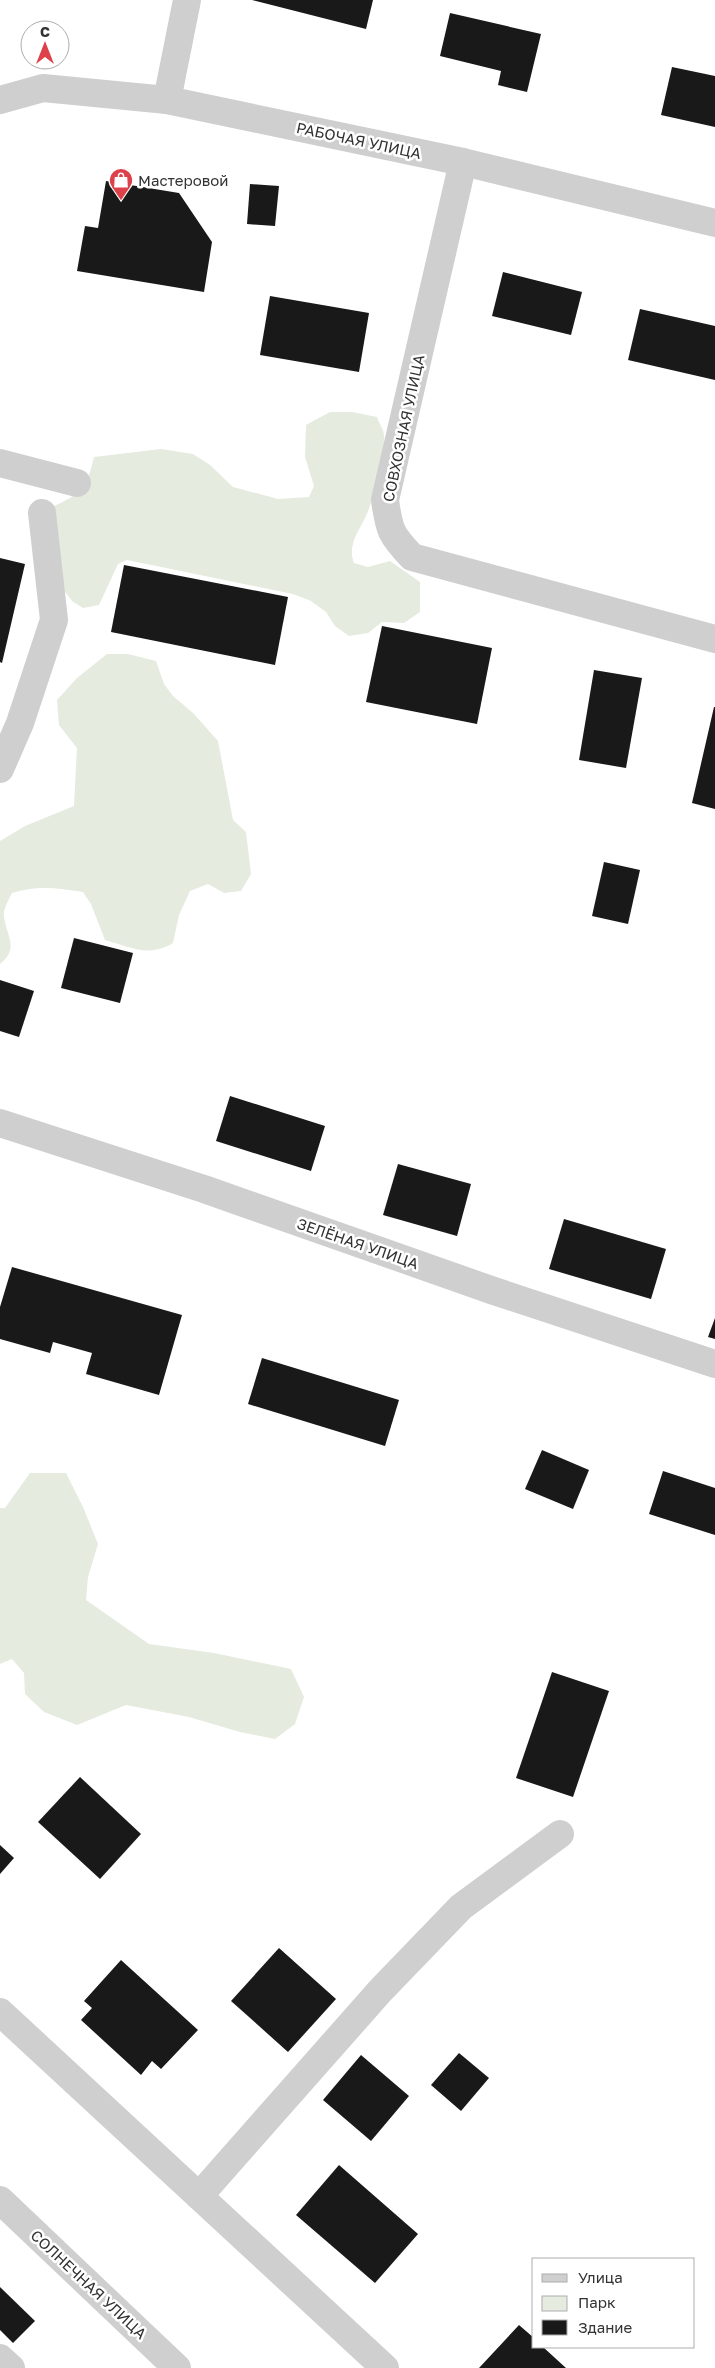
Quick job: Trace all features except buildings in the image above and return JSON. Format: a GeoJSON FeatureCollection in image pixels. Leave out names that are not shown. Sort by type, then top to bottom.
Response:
{"type":"FeatureCollection","features":[{"type":"Feature","properties":{"kind":"street"},"geometry":{"type":"LineString","coordinates":[[168,100],[187,0]]}},
{"type":"Feature","properties":{"kind":"street","name":"РАБОЧАЯ УЛИЦА"},"geometry":{"type":"LineString","coordinates":[[0,100],[43,88],[168,100],[463,162],[715,223]]}},
{"type":"Feature","properties":{"kind":"street","name":"СОВХОЗНАЯ УЛИЦА"},"geometry":{"type":"LineString","coordinates":[[463,162],[384,500],[389,529],[397,542],[412,557],[715,639]]}},
{"type":"Feature","properties":{"kind":"street"},"geometry":{"type":"LineString","coordinates":[[0,463],[77,482]]}},
{"type":"Feature","properties":{"kind":"street"},"geometry":{"type":"LineString","coordinates":[[0,769],[20,723],[54,620],[42,513]]}},
{"type":"Feature","properties":{"kind":"street","name":"ЗЕЛЁНАЯ УЛИЦА"},"geometry":{"type":"LineString","coordinates":[[0,1123],[204,1189],[494,1292],[715,1364]]}},
{"type":"Feature","properties":{"kind":"street"},"geometry":{"type":"LineString","coordinates":[[199,2196],[380,1991],[461,1907],[560,1834]]}},
{"type":"Feature","properties":{"kind":"street"},"geometry":{"type":"LineString","coordinates":[[0,2012],[385,2368]]}},
{"type":"Feature","properties":{"kind":"street","name":"СОЛНЕЧНАЯ УЛИЦА"},"geometry":{"type":"LineString","coordinates":[[0,2200],[178,2368]]}},
{"type":"Feature","properties":{"kind":"street"},"geometry":{"type":"LineString","coordinates":[[0,2358],[11,2368]]}},
{"type":"Feature","properties":{"kind":"green space"},"geometry":{"type":"Polygon","coordinates":[[[330,412],[352,412],[377,417],[383,431],[383,454],[378,476],[369,508],[353,544],[352,556],[354,563],[368,567],[390,561],[420,582],[420,612],[404,623],[382,622],[368,633],[349,636],[335,626],[326,612],[311,601],[293,594],[127,560],[118,564],[99,605],[83,608],[72,601],[57,581],[52,507],[70,498],[81,489],[88,477],[94,457],[161,449],[193,454],[210,465],[233,487],[278,499],[309,497],[314,486],[305,457],[306,425],[330,412]]]}},
{"type":"Feature","properties":{"kind":"green space"},"geometry":{"type":"Polygon","coordinates":[[[107,654],[128,654],[156,661],[164,684],[173,696],[193,713],[218,741],[233,820],[246,832],[251,874],[241,891],[224,893],[208,884],[190,891],[179,915],[173,943],[155,950],[139,950],[105,940],[91,904],[83,892],[56,888],[38,888],[12,893],[4,913],[11,947],[6,958],[0,964],[0,841],[25,826],[74,806],[77,748],[59,725],[57,700],[77,678],[107,654]]]}},
{"type":"Feature","properties":{"kind":"green space"},"geometry":{"type":"Polygon","coordinates":[[[30,1473],[66,1473],[83,1507],[98,1544],[88,1577],[86,1600],[149,1644],[214,1653],[291,1669],[304,1697],[295,1724],[275,1739],[240,1732],[189,1717],[126,1705],[77,1725],[44,1712],[25,1694],[24,1673],[12,1659],[0,1664],[0,1508],[5,1508],[30,1473]]]}},
{"type":"Feature","properties":{"kind":"place","name":"Мастеровой"},"geometry":{"type":"Point","coordinates":[121,201]}}]}
